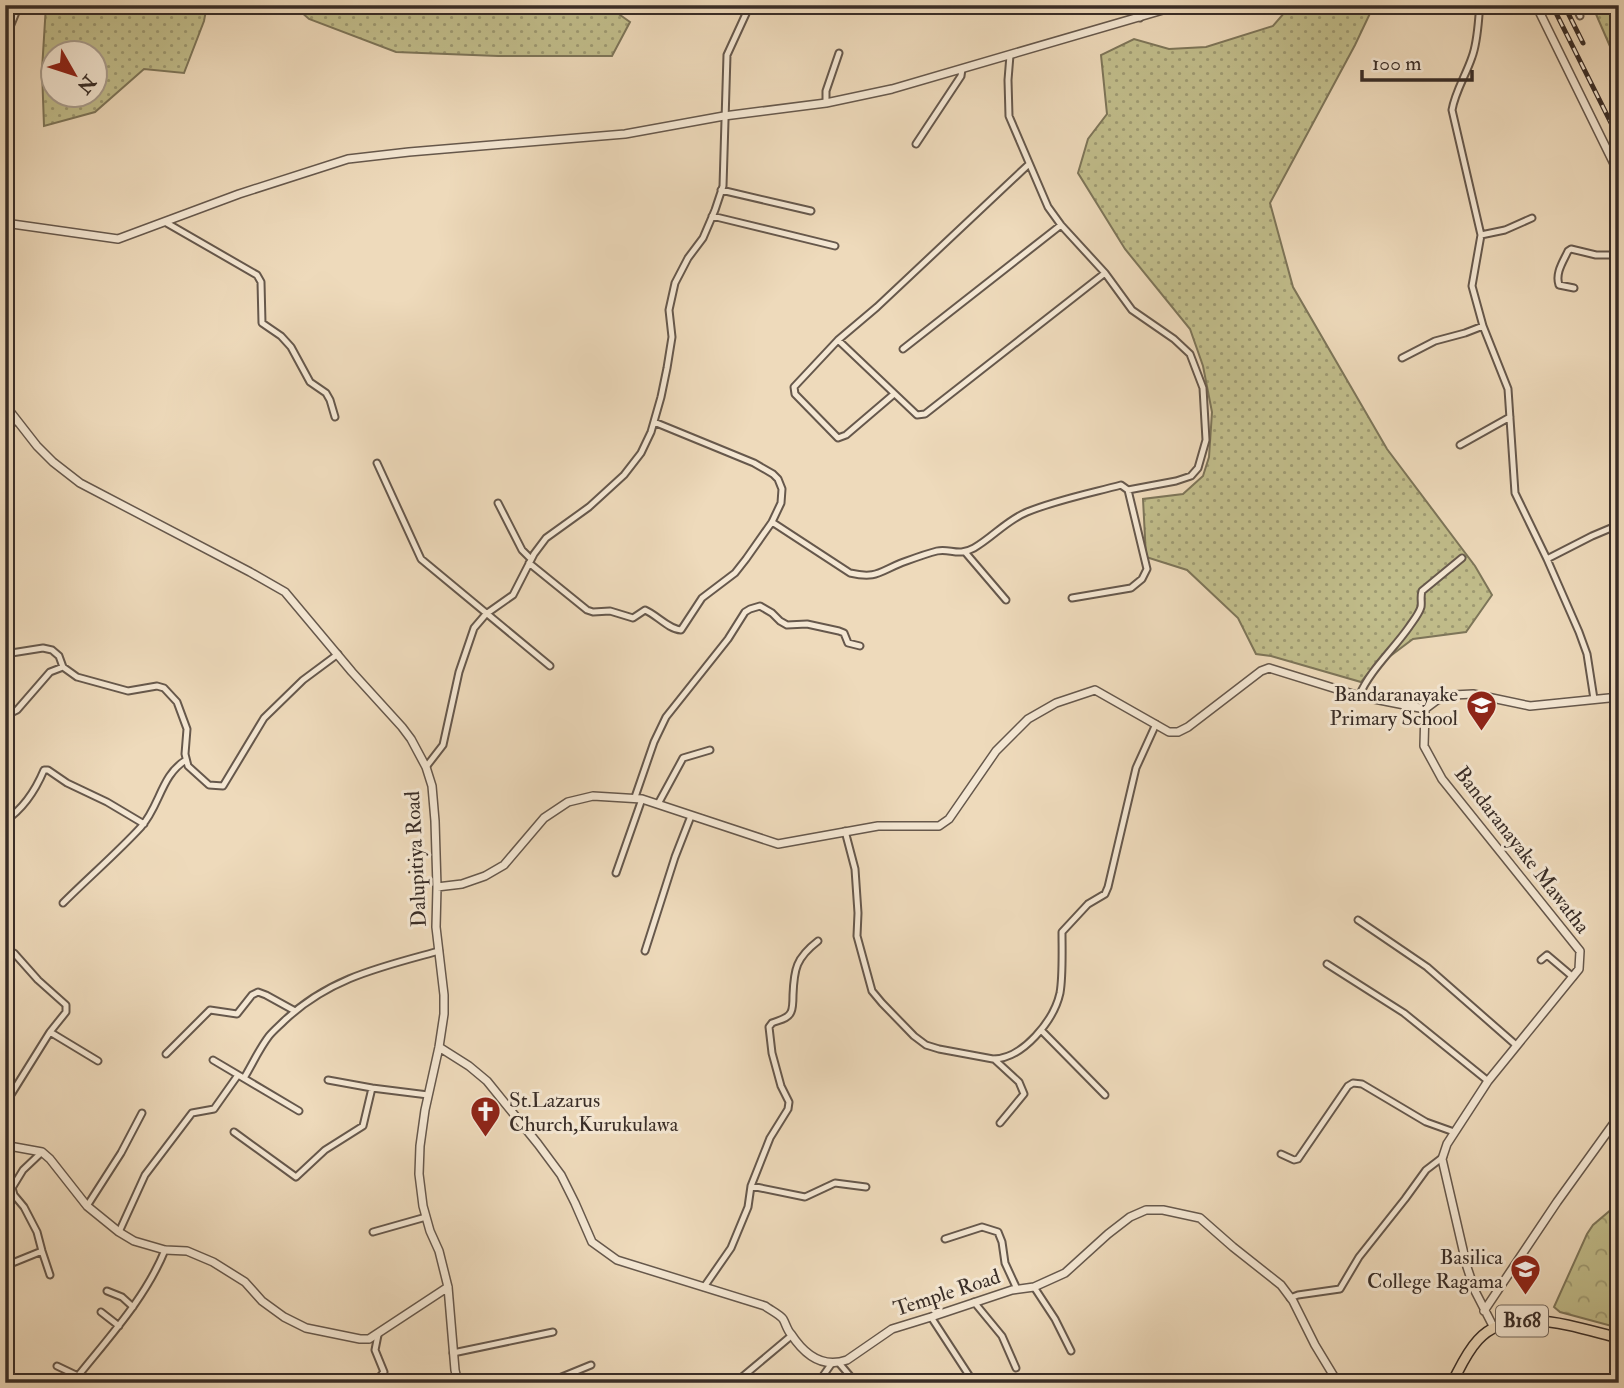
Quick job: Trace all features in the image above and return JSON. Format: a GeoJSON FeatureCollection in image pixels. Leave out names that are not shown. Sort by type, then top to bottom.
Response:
{"type":"FeatureCollection","features":[{"type":"Feature","properties":{"kind":"highway"},"geometry":{"type":"LineString","coordinates":[[5,17],[10,5]]}},
{"type":"Feature","properties":{"kind":"main road","name":"B168"},"geometry":{"type":"LineString","coordinates":[[1452,1383],[1468,1353],[1485,1334],[1516,1321],[1565,1325],[1619,1338]]}},
{"type":"Feature","properties":{"kind":"street"},"geometry":{"type":"LineString","coordinates":[[5,39],[19,5]]}},
{"type":"Feature","properties":{"kind":"street"},"geometry":{"type":"LineString","coordinates":[[426,766],[443,745],[459,672],[474,628],[486,614],[513,595],[530,561],[546,538],[589,507],[624,475],[641,453],[661,397],[672,337],[669,310],[675,283],[688,258],[703,238],[723,186],[727,55],[750,5]]}},
{"type":"Feature","properties":{"kind":"street"},"geometry":{"type":"LineString","coordinates":[[1133,5],[1140,18]]}},
{"type":"Feature","properties":{"kind":"street"},"geometry":{"type":"LineString","coordinates":[[5,223],[118,239],[239,194],[348,159],[625,135],[724,116],[826,103],[892,89],[1180,5]]}},
{"type":"Feature","properties":{"kind":"street"},"geometry":{"type":"LineString","coordinates":[[1479,5],[1474,54],[1452,110],[1481,235],[1472,286],[1482,326],[1508,389],[1515,493],[1547,559],[1587,654],[1594,699]]}},
{"type":"Feature","properties":{"kind":"street"},"geometry":{"type":"LineString","coordinates":[[1536,5],[1619,174]]}},
{"type":"Feature","properties":{"kind":"street"},"geometry":{"type":"LineString","coordinates":[[1574,5],[1580,16]]}},
{"type":"Feature","properties":{"kind":"street"},"geometry":{"type":"LineString","coordinates":[[826,103],[826,91],[839,53]]}},
{"type":"Feature","properties":{"kind":"street"},"geometry":{"type":"LineString","coordinates":[[772,522],[850,573],[863,576],[882,573],[901,563],[940,550],[965,552],[1014,517],[1029,511],[1121,485],[1128,489],[1176,481],[1191,476],[1198,468],[1206,440],[1203,388],[1190,354],[1174,339],[1132,310],[1105,273],[1061,225],[1048,206],[1009,116],[1010,55]]}},
{"type":"Feature","properties":{"kind":"street"},"geometry":{"type":"LineString","coordinates":[[916,144],[961,76],[962,69]]}},
{"type":"Feature","properties":{"kind":"street"},"geometry":{"type":"LineString","coordinates":[[894,394],[846,435],[838,438],[795,394],[794,387],[838,340],[877,307],[1028,165]]}},
{"type":"Feature","properties":{"kind":"street"},"geometry":{"type":"LineString","coordinates":[[721,190],[811,211]]}},
{"type":"Feature","properties":{"kind":"street"},"geometry":{"type":"LineString","coordinates":[[712,216],[835,246]]}},
{"type":"Feature","properties":{"kind":"street"},"geometry":{"type":"LineString","coordinates":[[1481,235],[1505,230],[1532,218]]}},
{"type":"Feature","properties":{"kind":"street"},"geometry":{"type":"LineString","coordinates":[[164,222],[257,275],[261,282],[261,323],[281,336],[291,348],[310,382],[326,393],[335,417]]}},
{"type":"Feature","properties":{"kind":"street"},"geometry":{"type":"LineString","coordinates":[[903,349],[1061,225]]}},
{"type":"Feature","properties":{"kind":"street"},"geometry":{"type":"LineString","coordinates":[[1574,288],[1559,285],[1557,282],[1558,272],[1567,251],[1571,249],[1597,255],[1619,255]]}},
{"type":"Feature","properties":{"kind":"street"},"geometry":{"type":"LineString","coordinates":[[838,340],[917,415],[925,414],[1105,273]]}},
{"type":"Feature","properties":{"kind":"street"},"geometry":{"type":"LineString","coordinates":[[1402,358],[1435,341],[1482,326]]}},
{"type":"Feature","properties":{"kind":"street","name":"Dalupitiya Road"},"geometry":{"type":"LineString","coordinates":[[5,405],[37,446],[80,482],[285,592],[402,727],[426,766],[432,786],[434,809],[436,927],[444,1014],[420,1146],[419,1174],[423,1206],[439,1251],[447,1287],[458,1383]]}},
{"type":"Feature","properties":{"kind":"street"},"geometry":{"type":"LineString","coordinates":[[1460,445],[1510,417]]}},
{"type":"Feature","properties":{"kind":"street"},"geometry":{"type":"LineString","coordinates":[[5,426],[18,421]]}},
{"type":"Feature","properties":{"kind":"street"},"geometry":{"type":"LineString","coordinates":[[498,503],[530,561],[587,610],[610,611],[633,618],[645,610],[675,629],[681,629],[702,598],[735,573],[746,559],[772,522],[781,503],[782,489],[773,474],[754,463],[654,422]]}},
{"type":"Feature","properties":{"kind":"street"},"geometry":{"type":"LineString","coordinates":[[377,463],[421,559],[550,666]]}},
{"type":"Feature","properties":{"kind":"street"},"geometry":{"type":"LineString","coordinates":[[1072,598],[1131,588],[1142,579],[1147,569],[1128,489]]}},
{"type":"Feature","properties":{"kind":"street"},"geometry":{"type":"LineString","coordinates":[[1547,559],[1611,528]]}},
{"type":"Feature","properties":{"kind":"street"},"geometry":{"type":"LineString","coordinates":[[965,552],[1006,600]]}},
{"type":"Feature","properties":{"kind":"street"},"geometry":{"type":"LineString","coordinates":[[1359,696],[1364,683],[1420,611],[1422,591],[1462,558]]}},
{"type":"Feature","properties":{"kind":"street"},"geometry":{"type":"LineString","coordinates":[[617,873],[654,741],[666,717],[728,639],[745,612],[760,607],[787,625],[807,624],[844,633],[848,643],[860,646]]}},
{"type":"Feature","properties":{"kind":"street"},"geometry":{"type":"LineString","coordinates":[[5,654],[43,648],[60,656],[63,667],[77,677],[128,691],[158,686],[164,688],[177,702],[187,729],[185,754],[188,766],[209,785],[223,786],[264,718],[303,680],[338,654]]}},
{"type":"Feature","properties":{"kind":"street"},"geometry":{"type":"LineString","coordinates":[[5,716],[17,710],[50,672],[63,667]]}},
{"type":"Feature","properties":{"kind":"street"},"geometry":{"type":"LineString","coordinates":[[437,887],[462,884],[485,876],[503,865],[544,818],[568,802],[593,796],[639,798],[778,844],[878,825],[939,826],[949,819],[996,751],[1028,719],[1056,703],[1096,690],[1169,732],[1178,732],[1188,727],[1261,671],[1269,668],[1359,696],[1424,709],[1437,700],[1452,695],[1473,694],[1530,706],[1619,697]]}},
{"type":"Feature","properties":{"kind":"street","name":"Bandaranayake Mawatha"},"geometry":{"type":"LineString","coordinates":[[1424,709],[1424,746],[1442,779],[1580,951],[1579,969],[1573,977]]}},
{"type":"Feature","properties":{"kind":"street"},"geometry":{"type":"LineString","coordinates":[[845,831],[855,869],[858,936],[872,991],[914,1036],[926,1045],[1002,1059],[1023,1048],[1041,1030],[1053,1011],[1060,992],[1062,932],[1088,904],[1105,894],[1136,768],[1156,724]]}},
{"type":"Feature","properties":{"kind":"street"},"geometry":{"type":"LineString","coordinates":[[658,804],[683,758],[710,750]]}},
{"type":"Feature","properties":{"kind":"street"},"geometry":{"type":"LineString","coordinates":[[63,903],[144,824],[167,779],[177,766],[187,760]]}},
{"type":"Feature","properties":{"kind":"street"},"geometry":{"type":"LineString","coordinates":[[5,821],[20,809],[44,770],[48,770],[144,824]]}},
{"type":"Feature","properties":{"kind":"street"},"geometry":{"type":"LineString","coordinates":[[645,951],[691,816]]}},
{"type":"Feature","properties":{"kind":"street"},"geometry":{"type":"LineString","coordinates":[[1358,920],[1427,967],[1516,1045]]}},
{"type":"Feature","properties":{"kind":"street"},"geometry":{"type":"LineString","coordinates":[[704,1287],[731,1248],[748,1207],[751,1186],[770,1138],[788,1109],[789,1102],[781,1086],[772,1053],[769,1027],[772,1023],[786,1018],[792,1011],[793,978],[798,962],[804,951],[817,941]]}},
{"type":"Feature","properties":{"kind":"street"},"geometry":{"type":"LineString","coordinates":[[5,950],[14,953],[38,980],[66,1005],[66,1012],[50,1031],[7,1101]]}},
{"type":"Feature","properties":{"kind":"street"},"geometry":{"type":"LineString","coordinates":[[119,1232],[145,1175],[192,1113],[214,1110],[269,1036],[295,1011],[346,979],[439,951]]}},
{"type":"Feature","properties":{"kind":"street"},"geometry":{"type":"LineString","coordinates":[[1494,1328],[1475,1291],[1467,1267],[1442,1160],[1447,1144],[1488,1081],[1573,977],[1547,955],[1541,960]]}},
{"type":"Feature","properties":{"kind":"street"},"geometry":{"type":"LineString","coordinates":[[1327,964],[1404,1013],[1488,1081]]}},
{"type":"Feature","properties":{"kind":"street"},"geometry":{"type":"LineString","coordinates":[[166,1054],[210,1010],[237,1014],[252,995],[258,992],[295,1011]]}},
{"type":"Feature","properties":{"kind":"street"},"geometry":{"type":"LineString","coordinates":[[1041,1030],[1105,1095]]}},
{"type":"Feature","properties":{"kind":"street"},"geometry":{"type":"LineString","coordinates":[[50,1031],[98,1061]]}},
{"type":"Feature","properties":{"kind":"street"},"geometry":{"type":"LineString","coordinates":[[439,1047],[487,1081],[538,1144],[561,1175],[592,1242],[617,1260],[765,1306],[782,1318],[791,1336],[806,1353],[816,1361],[835,1363],[856,1383]]}},
{"type":"Feature","properties":{"kind":"street"},"geometry":{"type":"LineString","coordinates":[[993,1059],[1019,1082],[1024,1094],[1000,1123]]}},
{"type":"Feature","properties":{"kind":"street"},"geometry":{"type":"LineString","coordinates":[[213,1060],[299,1111]]}},
{"type":"Feature","properties":{"kind":"street"},"geometry":{"type":"LineString","coordinates":[[328,1080],[428,1095]]}},
{"type":"Feature","properties":{"kind":"street"},"geometry":{"type":"LineString","coordinates":[[1281,1154],[1298,1159],[1348,1086],[1353,1083],[1362,1084],[1426,1122],[1454,1132]]}},
{"type":"Feature","properties":{"kind":"street"},"geometry":{"type":"LineString","coordinates":[[234,1132],[296,1177],[325,1150],[363,1126],[372,1088]]}},
{"type":"Feature","properties":{"kind":"street"},"geometry":{"type":"LineString","coordinates":[[87,1206],[121,1153],[142,1113]]}},
{"type":"Feature","properties":{"kind":"street"},"geometry":{"type":"LineString","coordinates":[[1484,1311],[1619,1116]]}},
{"type":"Feature","properties":{"kind":"street"},"geometry":{"type":"LineString","coordinates":[[5,1144],[42,1152],[87,1206],[119,1232],[134,1241],[165,1250],[187,1251],[213,1262],[245,1282],[262,1301],[284,1317],[306,1328],[369,1339],[447,1287]]}},
{"type":"Feature","properties":{"kind":"street"},"geometry":{"type":"LineString","coordinates":[[42,1152],[23,1170],[12,1188],[37,1232],[50,1275]]}},
{"type":"Feature","properties":{"kind":"street"},"geometry":{"type":"LineString","coordinates":[[1290,1298],[1340,1289],[1359,1257],[1426,1170],[1443,1157]]}},
{"type":"Feature","properties":{"kind":"street"},"geometry":{"type":"LineString","coordinates":[[751,1186],[805,1197],[835,1183],[866,1187]]}},
{"type":"Feature","properties":{"kind":"street","name":"Temple Road"},"geometry":{"type":"LineString","coordinates":[[835,1363],[847,1360],[892,1329],[1017,1289],[1034,1287],[1065,1273],[1130,1217],[1146,1210],[1163,1209],[1200,1218],[1281,1285],[1338,1383]]}},
{"type":"Feature","properties":{"kind":"street"},"geometry":{"type":"LineString","coordinates":[[373,1232],[426,1217]]}},
{"type":"Feature","properties":{"kind":"street"},"geometry":{"type":"LineString","coordinates":[[944,1239],[982,1227],[998,1232],[1005,1263],[1017,1289]]}},
{"type":"Feature","properties":{"kind":"street"},"geometry":{"type":"LineString","coordinates":[[57,1366],[78,1376],[133,1307],[165,1250]]}},
{"type":"Feature","properties":{"kind":"street"},"geometry":{"type":"LineString","coordinates":[[5,1266],[42,1251]]}},
{"type":"Feature","properties":{"kind":"street"},"geometry":{"type":"LineString","coordinates":[[1034,1287],[1055,1319],[1071,1351]]}},
{"type":"Feature","properties":{"kind":"street"},"geometry":{"type":"LineString","coordinates":[[107,1291],[122,1297],[133,1307]]}},
{"type":"Feature","properties":{"kind":"street"},"geometry":{"type":"LineString","coordinates":[[974,1302],[1002,1336],[1016,1368]]}},
{"type":"Feature","properties":{"kind":"street"},"geometry":{"type":"LineString","coordinates":[[101,1312],[119,1325]]}},
{"type":"Feature","properties":{"kind":"street"},"geometry":{"type":"LineString","coordinates":[[931,1317],[974,1383]]}},
{"type":"Feature","properties":{"kind":"street"},"geometry":{"type":"LineString","coordinates":[[453,1353],[553,1332]]}},
{"type":"Feature","properties":{"kind":"street"},"geometry":{"type":"LineString","coordinates":[[374,1383],[384,1372],[375,1350],[378,1335]]}},
{"type":"Feature","properties":{"kind":"street"},"geometry":{"type":"LineString","coordinates":[[735,1383],[791,1336]]}},
{"type":"Feature","properties":{"kind":"street"},"geometry":{"type":"LineString","coordinates":[[818,1383],[835,1363]]}},
{"type":"Feature","properties":{"kind":"street"},"geometry":{"type":"LineString","coordinates":[[547,1383],[591,1365]]}},
{"type":"Feature","properties":{"kind":"street"},"geometry":{"type":"LineString","coordinates":[[984,1383],[990,1380],[994,1383]]}},
{"type":"Feature","properties":{"kind":"green space"},"geometry":{"type":"Polygon","coordinates":[[[46,5],[207,5],[204,21],[184,73],[144,69],[108,101],[108,38],[44,38],[46,5]]]}},
{"type":"Feature","properties":{"kind":"green space"},"geometry":{"type":"Polygon","coordinates":[[[293,5],[606,5],[630,22],[612,56],[498,56],[396,52],[309,19],[293,5]]]}},
{"type":"Feature","properties":{"kind":"green space"},"geometry":{"type":"Polygon","coordinates":[[[1291,5],[1374,5],[1270,203],[1293,287],[1387,449],[1475,566],[1492,595],[1466,632],[1413,639],[1369,672],[1361,682],[1256,654],[1238,618],[1187,570],[1146,557],[1143,499],[1183,494],[1203,476],[1209,457],[1212,412],[1203,366],[1190,329],[1125,249],[1078,173],[1088,139],[1107,114],[1101,55],[1134,39],[1169,49],[1206,47],[1273,26],[1291,5]]]}},
{"type":"Feature","properties":{"kind":"green space"},"geometry":{"type":"Polygon","coordinates":[[[1592,5],[1619,5],[1619,67],[1592,5]]]}},
{"type":"Feature","properties":{"kind":"green space"},"geometry":{"type":"Polygon","coordinates":[[[43,108],[100,108],[95,112],[44,126],[43,108]]]}},
{"type":"Feature","properties":{"kind":"green space"},"geometry":{"type":"Polygon","coordinates":[[[1619,1203],[1619,1328],[1560,1312],[1554,1307],[1587,1234],[1593,1225],[1619,1203]]]}},
{"type":"Feature","properties":{"kind":"railway"},"geometry":{"type":"LineString","coordinates":[[1552,5],[1619,139]]}},
{"type":"Feature","properties":{"kind":"railway"},"geometry":{"type":"LineString","coordinates":[[1564,5],[1583,43]]}},
{"type":"Feature","properties":{"kind":"place","name":"Bandaranayake Primary School"},"geometry":{"type":"Point","coordinates":[1481,733]}},
{"type":"Feature","properties":{"kind":"place","name":"St.Lazarus Church,Kurukulawa"},"geometry":{"type":"Point","coordinates":[486,1139]}},
{"type":"Feature","properties":{"kind":"place","name":"Basilica College Ragama"},"geometry":{"type":"Point","coordinates":[1526,1296]}}]}
